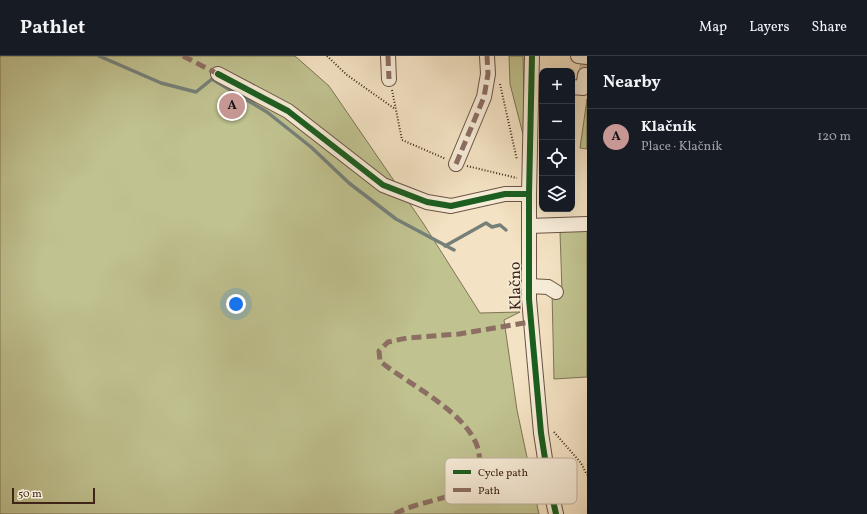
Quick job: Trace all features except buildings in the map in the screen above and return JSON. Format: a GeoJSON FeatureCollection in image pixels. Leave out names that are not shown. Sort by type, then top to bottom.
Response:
{"type":"FeatureCollection","features":[{"type":"Feature","properties":{"kind":"street"},"geometry":{"type":"LineString","coordinates":[[388,56],[389,79]]}},
{"type":"Feature","properties":{"kind":"street"},"geometry":{"type":"LineString","coordinates":[[456,164],[484,96],[488,74],[487,56]]}},
{"type":"Feature","properties":{"kind":"street","name":"Klačno"},"geometry":{"type":"LineString","coordinates":[[532,56],[537,84],[536,149],[529,194],[528,286],[539,421],[545,458]]}},
{"type":"Feature","properties":{"kind":"street"},"geometry":{"type":"LineString","coordinates":[[578,56],[587,57]]}},
{"type":"Feature","properties":{"kind":"street"},"geometry":{"type":"LineString","coordinates":[[575,87],[583,88],[586,67]]}},
{"type":"Feature","properties":{"kind":"street"},"geometry":{"type":"LineString","coordinates":[[218,74],[288,111],[383,185],[427,202],[451,206],[505,194],[529,194]]}},
{"type":"Feature","properties":{"kind":"street"},"geometry":{"type":"LineString","coordinates":[[529,226],[587,224]]}},
{"type":"Feature","properties":{"kind":"street"},"geometry":{"type":"LineString","coordinates":[[528,286],[548,287],[556,292]]}},
{"type":"Feature","properties":{"kind":"street","name":"Klačno"},"geometry":{"type":"LineString","coordinates":[[554,504],[556,514]]}},
{"type":"Feature","properties":{"kind":"path"},"geometry":{"type":"LineString","coordinates":[[327,56],[347,75],[396,110]]}},
{"type":"Feature","properties":{"kind":"path"},"geometry":{"type":"LineString","coordinates":[[389,79],[402,140]]}},
{"type":"Feature","properties":{"kind":"path"},"geometry":{"type":"LineString","coordinates":[[498,79],[517,163]]}},
{"type":"Feature","properties":{"kind":"path"},"geometry":{"type":"LineString","coordinates":[[553,432],[576,458]]}},
{"type":"Feature","properties":{"kind":"path"},"geometry":{"type":"LineString","coordinates":[[577,459],[587,475]]}},
{"type":"Feature","properties":{"kind":"green space"},"geometry":{"type":"Polygon","coordinates":[[[0,56],[295,56],[329,86],[423,223],[480,313],[520,312],[504,320],[517,410],[527,458],[445,458],[445,504],[537,504],[539,514],[0,514],[0,56]]]}},
{"type":"Feature","properties":{"kind":"green space"},"geometry":{"type":"Polygon","coordinates":[[[509,56],[523,56],[525,142],[510,84],[509,56]]]}},
{"type":"Feature","properties":{"kind":"green space"},"geometry":{"type":"Polygon","coordinates":[[[587,99],[587,149],[580,148],[587,99]]]}},
{"type":"Feature","properties":{"kind":"green space"},"geometry":{"type":"Polygon","coordinates":[[[587,230],[587,377],[554,379],[552,292],[562,291],[560,232],[587,230]]]}},
{"type":"Feature","properties":{"kind":"waterway"},"geometry":{"type":"LineString","coordinates":[[99,56],[161,83],[196,92],[212,79],[267,112],[311,147],[349,183],[396,219],[454,250]]}},
{"type":"Feature","properties":{"kind":"waterway"},"geometry":{"type":"LineString","coordinates":[[445,246],[486,223],[492,227],[500,225],[506,230]]}},
{"type":"Feature","properties":{"kind":"tunnel"},"geometry":{"type":"LineString","coordinates":[[585,75],[587,64]]}},
{"type":"Feature","properties":{"kind":"marked path"},"geometry":{"type":"LineString","coordinates":[[183,56],[218,74]]}},
{"type":"Feature","properties":{"kind":"marked path"},"geometry":{"type":"LineString","coordinates":[[388,56],[389,79]]}},
{"type":"Feature","properties":{"kind":"marked path"},"geometry":{"type":"LineString","coordinates":[[456,164],[484,97],[488,74],[487,56]]}},
{"type":"Feature","properties":{"kind":"marked path"},"geometry":{"type":"LineString","coordinates":[[479,458],[478,449],[471,433],[458,419],[426,393],[380,361],[379,351],[388,342],[407,338],[459,334],[530,322]]}},
{"type":"Feature","properties":{"kind":"marked path"},"geometry":{"type":"LineString","coordinates":[[395,514],[413,506],[445,497]]}},
{"type":"Feature","properties":{"kind":"cycle path"},"geometry":{"type":"LineString","coordinates":[[532,56],[529,194],[529,299],[541,433],[545,458]]}},
{"type":"Feature","properties":{"kind":"cycle path"},"geometry":{"type":"LineString","coordinates":[[218,74],[288,111],[383,185],[427,202],[451,206],[505,194],[529,194]]}},
{"type":"Feature","properties":{"kind":"cycle path"},"geometry":{"type":"LineString","coordinates":[[554,504],[556,514]]}},
{"type":"Feature","properties":{"kind":"place","name":"Klačník"},"geometry":{"type":"Point","coordinates":[232,106]}}]}
